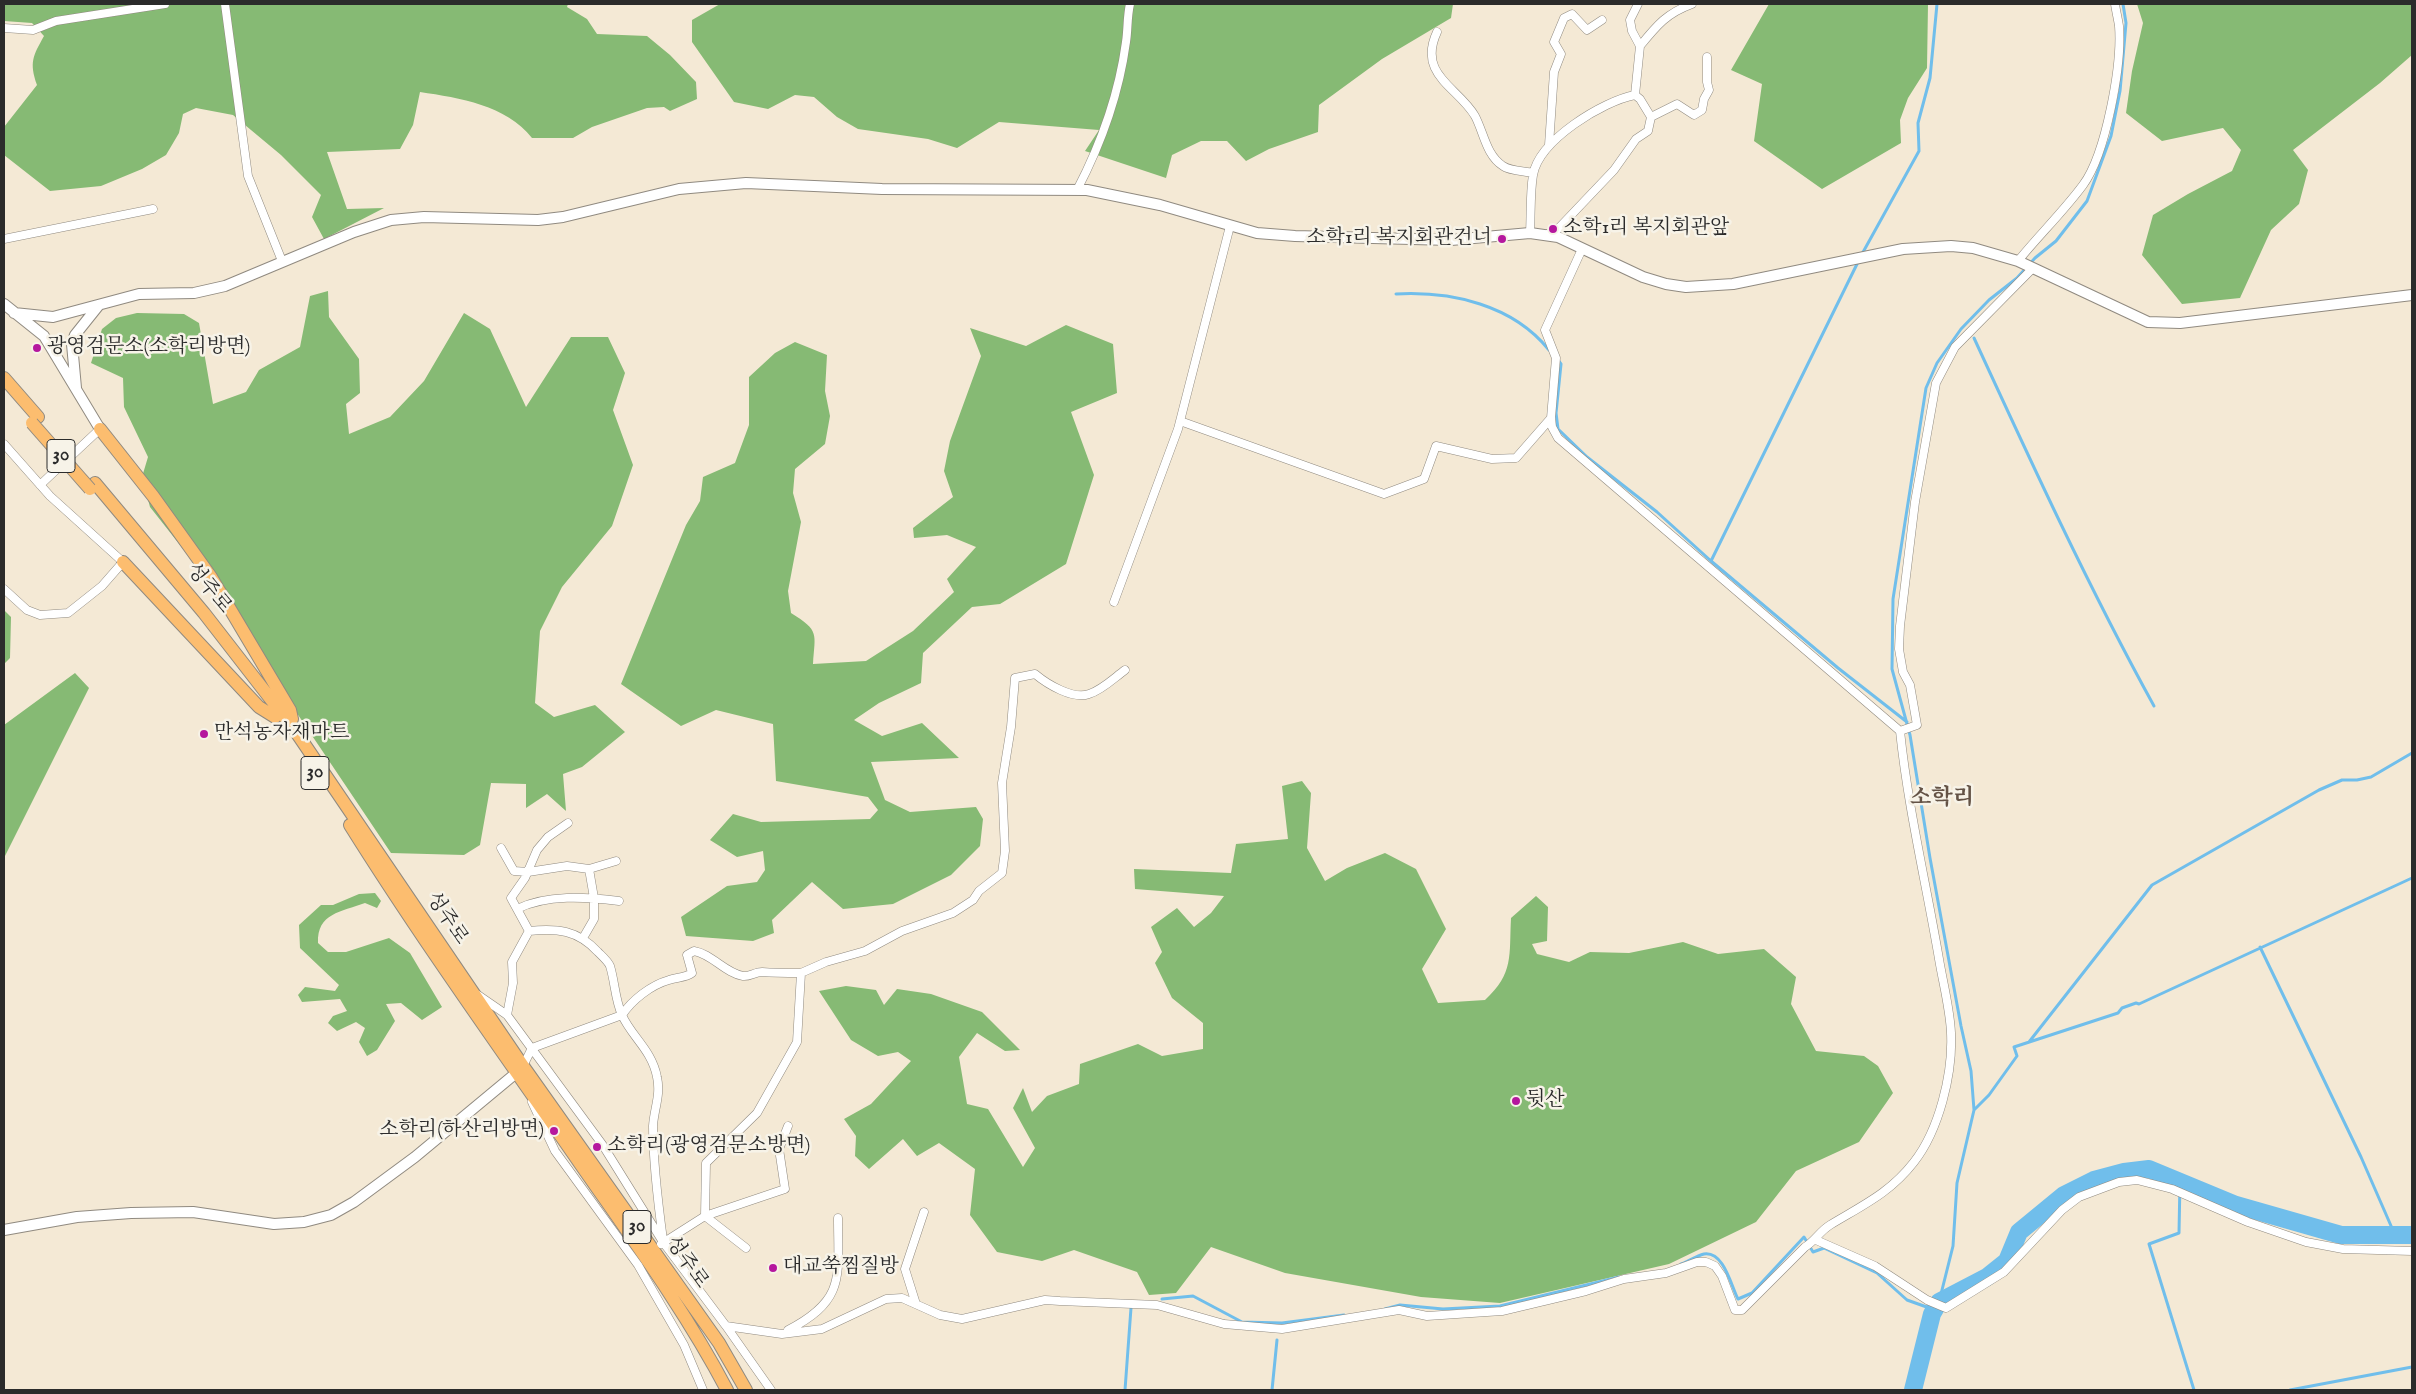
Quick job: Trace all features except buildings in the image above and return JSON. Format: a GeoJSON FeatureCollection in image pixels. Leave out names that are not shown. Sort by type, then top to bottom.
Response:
{"type":"FeatureCollection","features":[{"type":"Feature","properties":{"kind":"highway","name":"30"},"geometry":{"type":"LineString","coordinates":[[4,378],[35,420],[93,486]]}},
{"type":"Feature","properties":{"kind":"highway","name":"30"},"geometry":{"type":"LineString","coordinates":[[4,391],[35,420]]}},
{"type":"Feature","properties":{"kind":"highway"},"geometry":{"type":"LineString","coordinates":[[100,429],[170,519],[226,601],[290,710],[294,728]]}},
{"type":"Feature","properties":{"kind":"highway","name":"성주로"},"geometry":{"type":"LineString","coordinates":[[93,486],[225,650],[335,801],[382,876],[520,1070],[643,1253],[703,1346],[728,1390]]}},
{"type":"Feature","properties":{"kind":"highway","name":"성주로"},"geometry":{"type":"LineString","coordinates":[[93,486],[204,613],[294,728],[472,991],[520,1070],[658,1246],[746,1390]]}},
{"type":"Feature","properties":{"kind":"highway"},"geometry":{"type":"LineString","coordinates":[[123,562],[260,707],[275,717]]}},
{"type":"Feature","properties":{"kind":"street"},"geometry":{"type":"LineString","coordinates":[[4,28],[33,30],[56,21],[165,4]]}},
{"type":"Feature","properties":{"kind":"street"},"geometry":{"type":"LineString","coordinates":[[225,4],[248,176],[282,261]]}},
{"type":"Feature","properties":{"kind":"street"},"geometry":{"type":"LineString","coordinates":[[1077,190],[1108,120],[1126,42],[1126,21],[1130,4]]}},
{"type":"Feature","properties":{"kind":"street"},"geometry":{"type":"LineString","coordinates":[[1635,95],[1640,46],[1632,32],[1630,20],[1638,4]]}},
{"type":"Feature","properties":{"kind":"street"},"geometry":{"type":"LineString","coordinates":[[1640,46],[1669,15],[1692,4]]}},
{"type":"Feature","properties":{"kind":"street"},"geometry":{"type":"LineString","coordinates":[[1900,731],[1918,726],[1910,685],[1903,672],[1899,649],[1900,626],[1915,502],[1936,383],[1955,347],[2025,264],[2083,185],[2099,151],[2114,90],[2119,27],[2115,4]]}},
{"type":"Feature","properties":{"kind":"street"},"geometry":{"type":"LineString","coordinates":[[1549,145],[1554,72],[1561,54],[1554,42],[1564,18],[1572,14],[1587,30],[1602,20]]}},
{"type":"Feature","properties":{"kind":"street"},"geometry":{"type":"LineString","coordinates":[[1437,32],[1431,43],[1431,52],[1441,81],[1474,114],[1495,160],[1504,168],[1533,173]]}},
{"type":"Feature","properties":{"kind":"street"},"geometry":{"type":"LineString","coordinates":[[1651,117],[1677,104],[1694,115],[1702,110],[1709,90],[1706,82],[1707,57]]}},
{"type":"Feature","properties":{"kind":"street"},"geometry":{"type":"LineString","coordinates":[[1530,233],[1533,173],[1549,145],[1604,104],[1635,95],[1640,98],[1651,117],[1648,131],[1636,138],[1614,170],[1556,231],[1545,235]]}},
{"type":"Feature","properties":{"kind":"street"},"geometry":{"type":"LineString","coordinates":[[14,313],[52,317],[139,294],[194,292],[225,286],[354,232],[390,220],[439,217],[538,220],[563,217],[679,189],[746,183],[882,189],[1087,190],[1160,205],[1257,232],[1295,236],[1451,240],[1530,233],[1558,237],[1643,277],[1666,284],[1686,287],[1733,284],[1904,249],[1951,246],[1973,248],[2025,264],[2148,322],[2180,322],[2412,294]]}},
{"type":"Feature","properties":{"kind":"street"},"geometry":{"type":"LineString","coordinates":[[4,239],[152,209]]}},
{"type":"Feature","properties":{"kind":"street"},"geometry":{"type":"LineString","coordinates":[[1114,602],[1180,421],[1230,226]]}},
{"type":"Feature","properties":{"kind":"street"},"geometry":{"type":"LineString","coordinates":[[726,1326],[782,1334],[822,1329],[886,1299],[902,1298],[940,1315],[962,1319],[1045,1300],[1157,1305],[1224,1324],[1282,1328],[1400,1310],[1427,1316],[1502,1311],[1586,1292],[1624,1279],[1666,1273],[1697,1262],[1706,1262],[1715,1266],[1722,1276],[1735,1310],[1742,1310],[1805,1247],[1816,1240],[1830,1225],[1858,1211],[1894,1185],[1915,1161],[1936,1121],[1947,1076],[1951,1033],[1930,906],[1906,784],[1900,731],[1558,438],[1552,427],[1551,418],[1556,358],[1545,330],[1582,249]]}},
{"type":"Feature","properties":{"kind":"street"},"geometry":{"type":"LineString","coordinates":[[4,304],[44,336],[100,429],[40,485]]}},
{"type":"Feature","properties":{"kind":"street"},"geometry":{"type":"LineString","coordinates":[[76,390],[72,344],[75,335],[99,305]]}},
{"type":"Feature","properties":{"kind":"street"},"geometry":{"type":"LineString","coordinates":[[1180,421],[1384,494],[1424,479],[1436,446],[1492,459],[1516,458],[1551,418]]}},
{"type":"Feature","properties":{"kind":"street"},"geometry":{"type":"LineString","coordinates":[[4,444],[40,485],[123,562],[102,586],[68,613],[40,615],[27,610],[4,589]]}},
{"type":"Feature","properties":{"kind":"street"},"geometry":{"type":"LineString","coordinates":[[4,1230],[77,1217],[131,1213],[193,1212],[274,1224],[304,1222],[331,1215],[354,1202],[414,1157],[520,1070],[532,1048],[622,1015],[631,1002],[653,988],[670,980],[692,974],[686,955],[694,951],[705,953],[734,973],[744,976],[761,972],[772,974],[801,972],[826,962],[865,951],[902,931],[953,913],[973,900],[979,891],[1002,873],[1005,851],[1002,783],[1011,727],[1016,678],[1035,674],[1043,681],[1072,694],[1088,695],[1126,670]]}},
{"type":"Feature","properties":{"kind":"street"},"geometry":{"type":"LineString","coordinates":[[529,931],[511,898],[528,872],[537,850],[548,837],[568,824]]}},
{"type":"Feature","properties":{"kind":"street"},"geometry":{"type":"LineString","coordinates":[[501,848],[514,871],[528,872],[567,866],[589,868],[616,861]]}},
{"type":"Feature","properties":{"kind":"street"},"geometry":{"type":"LineString","coordinates":[[583,938],[594,919],[594,898],[589,868]]}},
{"type":"Feature","properties":{"kind":"street"},"geometry":{"type":"LineString","coordinates":[[517,908],[533,900],[594,898],[619,900]]}},
{"type":"Feature","properties":{"kind":"street"},"geometry":{"type":"LineString","coordinates":[[529,931],[564,930],[583,938],[609,963],[622,1015],[645,1049],[657,1078],[658,1100],[653,1124],[658,1246]]}},
{"type":"Feature","properties":{"kind":"street"},"geometry":{"type":"LineString","coordinates":[[507,1015],[513,983],[512,962],[529,931]]}},
{"type":"Feature","properties":{"kind":"street"},"geometry":{"type":"LineString","coordinates":[[705,1216],[706,1163],[756,1113],[797,1042],[801,972]]}},
{"type":"Feature","properties":{"kind":"street"},"geometry":{"type":"LineString","coordinates":[[472,991],[507,1015],[532,1048],[602,1144],[658,1246],[726,1326],[771,1390]]}},
{"type":"Feature","properties":{"kind":"street"},"geometry":{"type":"LineString","coordinates":[[520,1070],[555,1151],[614,1230],[667,1314],[684,1345],[703,1390]]}},
{"type":"Feature","properties":{"kind":"street"},"geometry":{"type":"LineString","coordinates":[[658,1246],[705,1216],[785,1189],[779,1149],[788,1126]]}},
{"type":"Feature","properties":{"kind":"street"},"geometry":{"type":"LineString","coordinates":[[1816,1240],[1875,1266],[1927,1300],[1946,1308],[2004,1272],[2062,1210],[2079,1197],[2119,1182],[2137,1180],[2172,1189],[2248,1222],[2306,1242],[2344,1249],[2412,1251]]}},
{"type":"Feature","properties":{"kind":"street"},"geometry":{"type":"LineString","coordinates":[[916,1304],[905,1269],[924,1212]]}},
{"type":"Feature","properties":{"kind":"street"},"geometry":{"type":"LineString","coordinates":[[705,1216],[746,1248]]}},
{"type":"Feature","properties":{"kind":"street"},"geometry":{"type":"LineString","coordinates":[[782,1334],[800,1324],[826,1304],[838,1280],[838,1218]]}},
{"type":"Feature","properties":{"kind":"green space"},"geometry":{"type":"Polygon","coordinates":[[[4,4],[568,4],[567,7],[587,19],[597,34],[647,36],[670,55],[696,82],[697,99],[670,111],[664,107],[647,108],[592,127],[573,138],[532,138],[509,118],[496,111],[466,100],[420,92],[413,125],[400,149],[327,152],[347,209],[384,208],[324,239],[312,217],[321,195],[281,155],[233,115],[196,108],[183,114],[179,133],[166,155],[142,169],[101,186],[50,191],[4,155],[4,127],[37,85],[33,70],[33,59],[44,36],[32,23],[4,21],[4,4]]]}},
{"type":"Feature","properties":{"kind":"green space"},"geometry":{"type":"Polygon","coordinates":[[[720,4],[1453,4],[1451,18],[1382,59],[1319,105],[1318,132],[1269,149],[1246,161],[1227,141],[1201,141],[1172,155],[1166,178],[1085,151],[1099,130],[999,122],[957,148],[928,139],[858,129],[837,117],[814,97],[795,95],[768,109],[734,102],[692,42],[692,20],[720,4]]]}},
{"type":"Feature","properties":{"kind":"green space"},"geometry":{"type":"Polygon","coordinates":[[[1769,4],[1928,4],[1927,68],[1908,98],[1900,120],[1901,143],[1822,189],[1754,141],[1762,84],[1731,70],[1769,4]]]}},
{"type":"Feature","properties":{"kind":"green space"},"geometry":{"type":"Polygon","coordinates":[[[2137,4],[2412,4],[2412,55],[2380,83],[2293,150],[2308,170],[2299,204],[2271,230],[2240,298],[2182,304],[2142,255],[2153,215],[2232,171],[2241,150],[2223,128],[2162,141],[2126,113],[2132,71],[2143,23],[2137,4]]]}},
{"type":"Feature","properties":{"kind":"green space"},"geometry":{"type":"Polygon","coordinates":[[[328,291],[329,317],[359,359],[360,393],[346,404],[349,434],[390,417],[424,381],[464,313],[490,329],[526,407],[571,337],[608,337],[625,373],[613,410],[633,465],[612,526],[562,587],[540,631],[535,703],[554,717],[595,705],[625,732],[582,767],[563,774],[566,811],[547,794],[526,808],[526,784],[491,783],[480,845],[464,855],[391,853],[206,578],[150,507],[142,477],[148,457],[124,407],[123,378],[91,363],[102,329],[116,318],[137,313],[184,314],[199,323],[213,404],[246,392],[259,370],[300,347],[310,296],[328,291]]]}},
{"type":"Feature","properties":{"kind":"green space"},"geometry":{"type":"Polygon","coordinates":[[[1066,325],[1113,344],[1117,393],[1071,412],[1094,475],[1066,564],[1000,604],[972,607],[923,653],[921,683],[879,703],[854,720],[882,736],[922,723],[959,758],[871,762],[885,800],[910,812],[976,807],[983,819],[980,846],[951,875],[893,904],[843,909],[812,882],[772,920],[774,933],[753,941],[686,936],[681,917],[727,886],[757,882],[765,870],[763,851],[737,857],[710,840],[733,814],[761,822],[870,819],[878,810],[868,797],[776,781],[773,724],[716,710],[681,726],[621,684],[686,525],[700,501],[703,477],[735,463],[749,425],[749,377],[775,353],[795,342],[827,355],[825,391],[830,416],[825,444],[795,469],[793,493],[801,522],[788,591],[791,613],[807,624],[814,634],[813,664],[866,661],[913,631],[954,592],[947,579],[976,547],[947,535],[914,538],[913,528],[953,497],[944,471],[950,441],[981,356],[970,328],[1026,346],[1066,325]]]}},
{"type":"Feature","properties":{"kind":"green space"},"geometry":{"type":"Polygon","coordinates":[[[4,610],[11,617],[10,658],[4,664],[4,610]]]}},
{"type":"Feature","properties":{"kind":"green space"},"geometry":{"type":"Polygon","coordinates":[[[75,673],[89,688],[4,858],[4,725],[75,673]]]}},
{"type":"Feature","properties":{"kind":"green space"},"geometry":{"type":"Polygon","coordinates":[[[1302,781],[1311,793],[1307,848],[1325,881],[1347,868],[1385,853],[1416,869],[1446,929],[1422,969],[1438,1003],[1485,1000],[1501,981],[1508,963],[1511,918],[1536,896],[1548,907],[1547,941],[1532,944],[1537,954],[1569,962],[1590,952],[1629,953],[1683,942],[1718,954],[1764,949],[1796,977],[1791,1004],[1816,1051],[1864,1056],[1878,1066],[1893,1093],[1859,1142],[1796,1171],[1756,1222],[1669,1264],[1500,1303],[1421,1297],[1285,1273],[1211,1247],[1176,1293],[1149,1295],[1137,1272],[1074,1250],[1042,1261],[997,1252],[970,1215],[975,1169],[939,1143],[917,1156],[903,1139],[869,1169],[855,1156],[856,1136],[844,1119],[871,1104],[911,1061],[898,1052],[878,1056],[851,1040],[819,991],[846,986],[876,990],[884,1005],[897,989],[931,994],[982,1012],[1020,1050],[1005,1051],[977,1033],[959,1057],[967,1104],[988,1109],[1023,1167],[1035,1148],[1013,1108],[1023,1088],[1032,1112],[1047,1096],[1079,1084],[1080,1064],[1138,1044],[1162,1056],[1203,1049],[1203,1023],[1172,998],[1155,963],[1162,952],[1151,927],[1177,908],[1194,927],[1211,913],[1224,896],[1135,889],[1134,869],[1231,873],[1236,844],[1288,839],[1282,786],[1302,781]]]}},
{"type":"Feature","properties":{"kind":"green space"},"geometry":{"type":"Polygon","coordinates":[[[375,893],[381,901],[377,908],[365,903],[332,915],[322,925],[318,943],[328,952],[346,952],[389,938],[410,953],[442,1007],[422,1020],[401,1003],[386,1004],[395,1021],[377,1050],[367,1056],[359,1042],[365,1028],[356,1022],[337,1031],[328,1023],[333,1016],[347,1011],[340,999],[302,1002],[298,995],[305,987],[335,991],[339,985],[300,948],[299,925],[321,905],[333,905],[359,894],[375,893]]]}},
{"type":"Feature","properties":{"kind":"waterway"},"geometry":{"type":"LineString","coordinates":[[1862,254],[1919,151],[1918,123],[1930,78],[1937,4]]}},
{"type":"Feature","properties":{"kind":"waterway"},"geometry":{"type":"LineString","coordinates":[[1939,1302],[1953,1246],[1957,1183],[1974,1110],[1971,1071],[1930,858],[1910,735],[1892,669],[1893,599],[1926,388],[1937,363],[1961,329],[1989,300],[2017,278],[2035,258],[2056,241],[2087,201],[2111,136],[2120,91],[2126,23],[2123,4]]}},
{"type":"Feature","properties":{"kind":"waterway"},"geometry":{"type":"LineString","coordinates":[[1859,260],[1711,561],[1838,668],[1907,722]]}},
{"type":"Feature","properties":{"kind":"waterway"},"geometry":{"type":"LineString","coordinates":[[1396,294],[1438,295],[1480,304],[1518,322],[1549,350]]}},
{"type":"Feature","properties":{"kind":"waterway"},"geometry":{"type":"LineString","coordinates":[[1974,338],[2083,570],[2154,706]]}},
{"type":"Feature","properties":{"kind":"waterway"},"geometry":{"type":"LineString","coordinates":[[1558,360],[1561,364],[1556,413],[1558,429],[1587,457],[1657,512],[1711,561]]}},
{"type":"Feature","properties":{"kind":"waterway"},"geometry":{"type":"LineString","coordinates":[[2029,1042],[2152,885],[2319,790],[2342,780],[2357,780],[2371,777],[2412,753]]}},
{"type":"Feature","properties":{"kind":"waterway"},"geometry":{"type":"LineString","coordinates":[[1974,1110],[1989,1095],[2017,1056],[2014,1047],[2118,1013],[2122,1008],[2136,1003],[2139,1004],[2412,878]]}},
{"type":"Feature","properties":{"kind":"waterway"},"geometry":{"type":"LineString","coordinates":[[2260,947],[2361,1157],[2395,1235]]}},
{"type":"Feature","properties":{"kind":"waterway"},"geometry":{"type":"LineString","coordinates":[[1913,1390],[1932,1314],[1939,1302],[1987,1277],[2007,1261],[2019,1232],[2064,1195],[2094,1180],[2124,1172],[2149,1169],[2236,1205],[2341,1235],[2412,1235]]}},
{"type":"Feature","properties":{"kind":"waterway"},"geometry":{"type":"LineString","coordinates":[[2180,1181],[2179,1233],[2149,1244],[2194,1390]]}},
{"type":"Feature","properties":{"kind":"waterway"},"geometry":{"type":"LineString","coordinates":[[1681,1264],[1704,1254],[1717,1258],[1726,1270],[1738,1299],[1752,1293],[1804,1237],[1813,1252],[1824,1248],[1877,1273],[1907,1300],[1935,1310]]}},
{"type":"Feature","properties":{"kind":"waterway"},"geometry":{"type":"LineString","coordinates":[[1385,1309],[1400,1305],[1443,1309],[1500,1306],[1619,1277]]}},
{"type":"Feature","properties":{"kind":"waterway"},"geometry":{"type":"LineString","coordinates":[[1162,1299],[1193,1296],[1242,1322],[1282,1323],[1344,1315]]}},
{"type":"Feature","properties":{"kind":"waterway"},"geometry":{"type":"LineString","coordinates":[[1125,1390],[1131,1308]]}},
{"type":"Feature","properties":{"kind":"waterway"},"geometry":{"type":"LineString","coordinates":[[1272,1390],[1277,1340]]}},
{"type":"Feature","properties":{"kind":"waterway"},"geometry":{"type":"LineString","coordinates":[[2290,1390],[2412,1367]]}},
{"type":"Feature","properties":{"kind":"place","name":"소학1리 복지회관앞"},"geometry":{"type":"Point","coordinates":[1553,229]}},
{"type":"Feature","properties":{"kind":"place","name":"소학1리 복지회관건너"},"geometry":{"type":"Point","coordinates":[1502,239]}},
{"type":"Feature","properties":{"kind":"place","name":"광영검문소(소학리방면)"},"geometry":{"type":"Point","coordinates":[37,348]}},
{"type":"Feature","properties":{"kind":"place","name":"만석농자재마트"},"geometry":{"type":"Point","coordinates":[204,734]}},
{"type":"Feature","properties":{"kind":"place","name":"뒷산"},"geometry":{"type":"Point","coordinates":[1516,1101]}},
{"type":"Feature","properties":{"kind":"place","name":"소학리(하산리방면)"},"geometry":{"type":"Point","coordinates":[554,1131]}},
{"type":"Feature","properties":{"kind":"place","name":"소학리(광영검문소방면)"},"geometry":{"type":"Point","coordinates":[597,1147]}},
{"type":"Feature","properties":{"kind":"place","name":"대교쑥찜질방"},"geometry":{"type":"Point","coordinates":[773,1268]}},
{"type":"Feature","properties":{"kind":"district","name":"소학리"},"geometry":{"type":"Point","coordinates":[1942,799]}}]}
